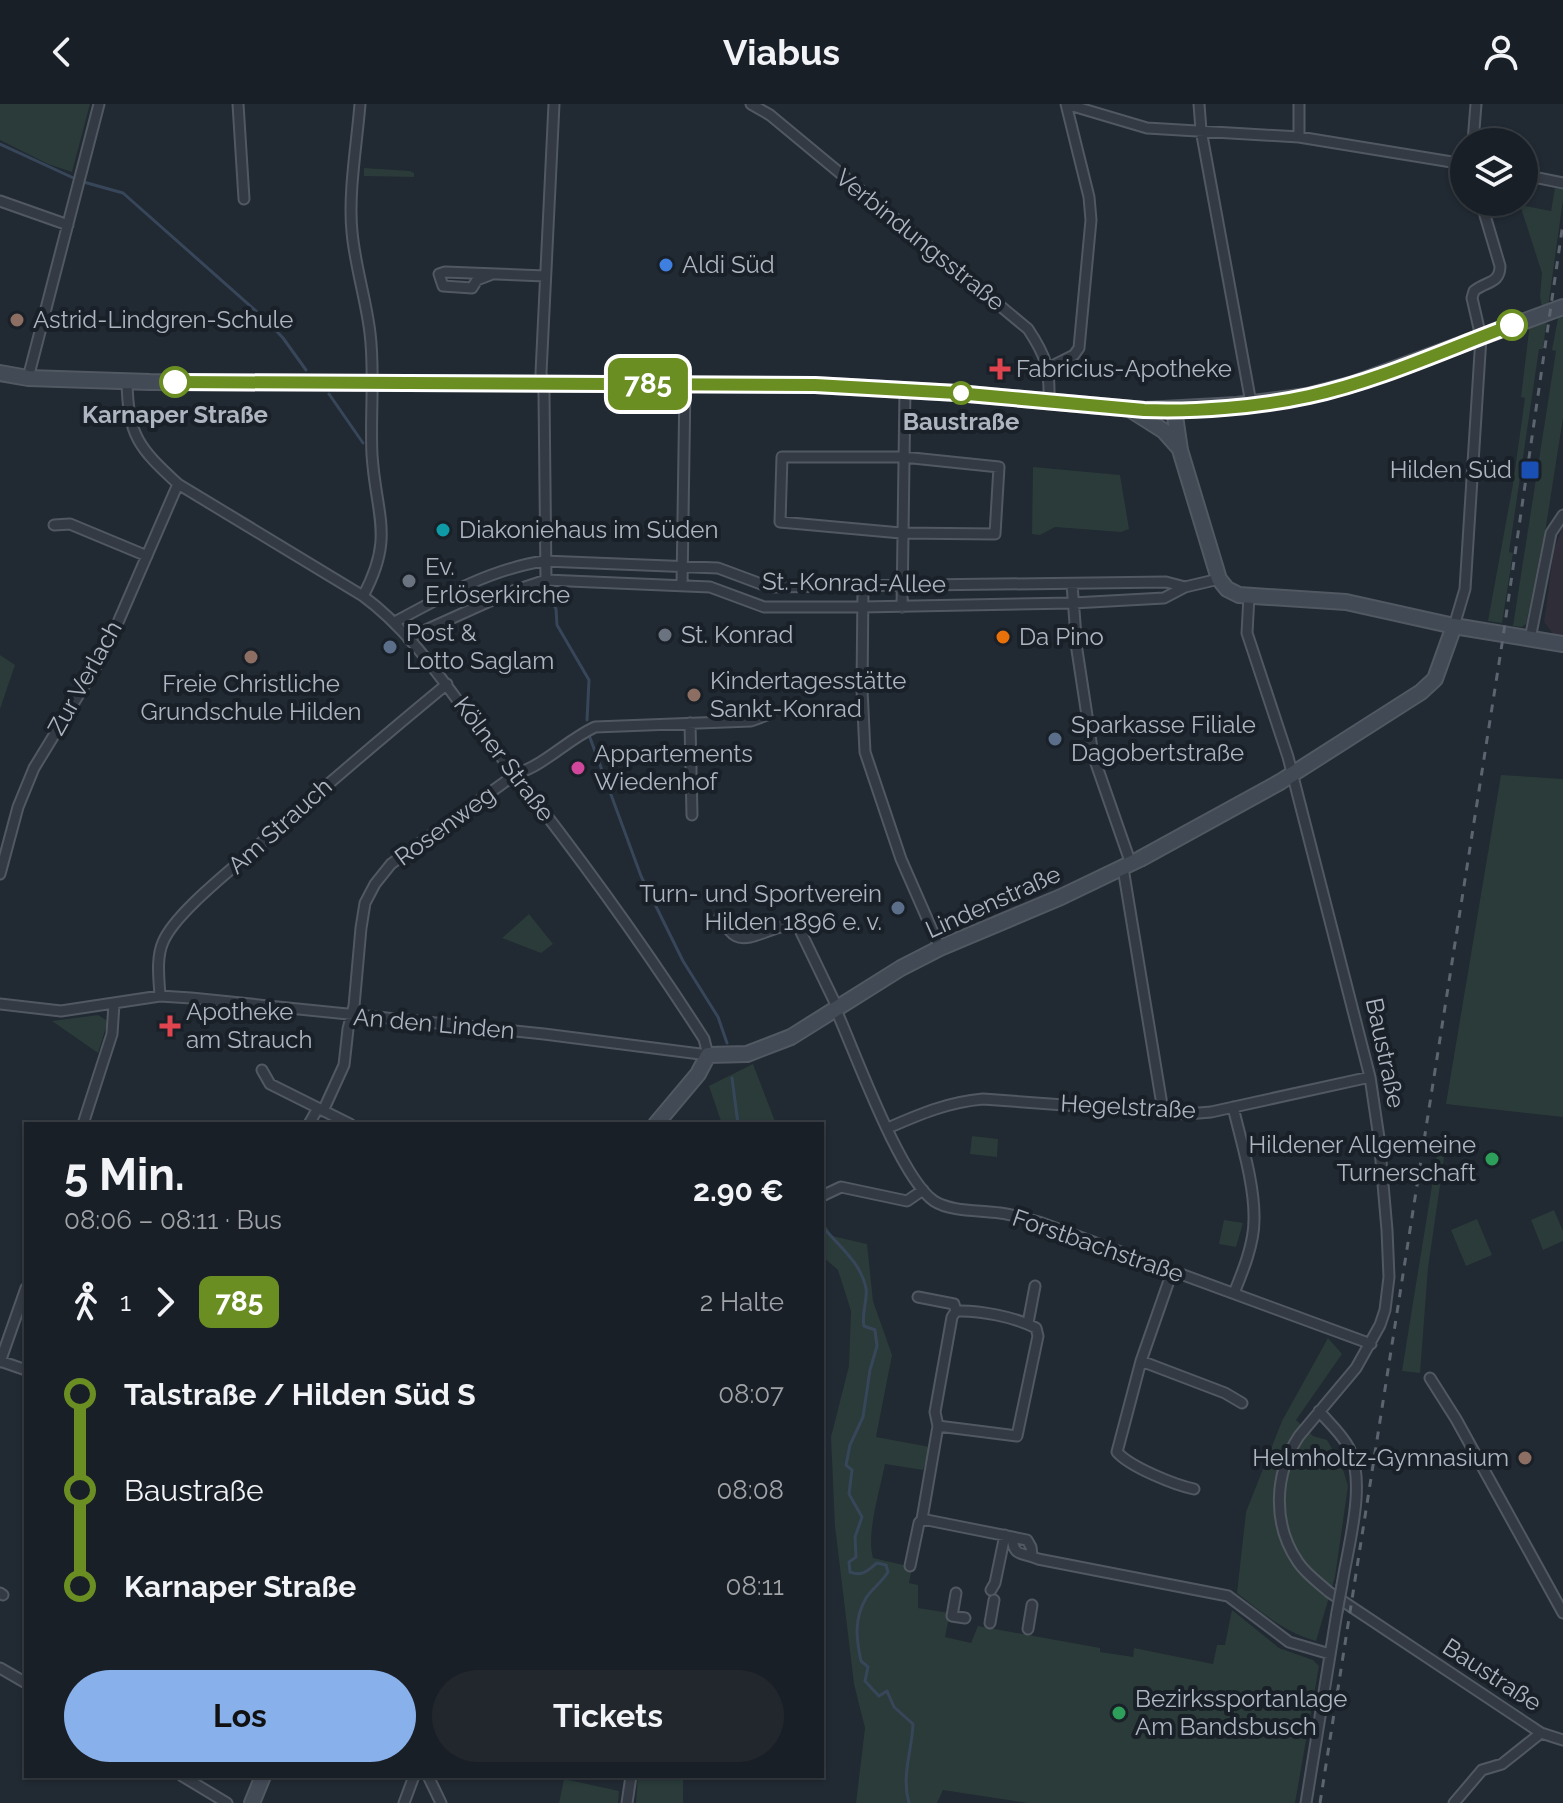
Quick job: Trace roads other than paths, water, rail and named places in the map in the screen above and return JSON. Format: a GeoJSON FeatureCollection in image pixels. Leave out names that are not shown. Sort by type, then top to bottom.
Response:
{"type":"FeatureCollection","features":[{"type":"Feature","properties":{"kind":"main road"},"geometry":{"type":"LineString","coordinates":[[0,373],[28,378],[127,381],[685,384],[905,389],[1127,408],[1174,409],[1307,396],[1353,384],[1563,307]]}},
{"type":"Feature","properties":{"kind":"main road"},"geometry":{"type":"LineString","coordinates":[[1127,408],[1164,431],[1180,450]]}},
{"type":"Feature","properties":{"kind":"main road"},"geometry":{"type":"LineString","coordinates":[[1164,431],[1166,419],[1174,409]]}},
{"type":"Feature","properties":{"kind":"main road"},"geometry":{"type":"LineString","coordinates":[[1174,409],[1180,450],[1219,579],[1231,592],[1249,596],[1346,602],[1456,620],[1563,644]]}},
{"type":"Feature","properties":{"kind":"main road","name":"Lindenstraße"},"geometry":{"type":"LineString","coordinates":[[708,1055],[736,1055],[762,1050],[791,1037],[901,968],[1127,866],[1292,774],[1421,692],[1435,679],[1456,620]]}},
{"type":"Feature","properties":{"kind":"main road"},"geometry":{"type":"LineString","coordinates":[[658,1122],[698,1074],[708,1055]]}},
{"type":"Feature","properties":{"kind":"main road"},"geometry":{"type":"LineString","coordinates":[[252,1803],[262,1778]]}},
{"type":"Feature","properties":{"kind":"street"},"geometry":{"type":"LineString","coordinates":[[28,378],[99,104]]}},
{"type":"Feature","properties":{"kind":"street"},"geometry":{"type":"LineString","coordinates":[[238,104],[244,199]]}},
{"type":"Feature","properties":{"kind":"street"},"geometry":{"type":"LineString","coordinates":[[360,104],[352,233],[370,334],[373,462],[382,525],[378,566],[363,596]]}},
{"type":"Feature","properties":{"kind":"street"},"geometry":{"type":"LineString","coordinates":[[546,580],[542,384],[554,104]]}},
{"type":"Feature","properties":{"kind":"street","name":"Verbindungsstraße"},"geometry":{"type":"LineString","coordinates":[[751,104],[770,115],[1028,329],[1042,351],[1048,368],[1049,401]]}},
{"type":"Feature","properties":{"kind":"street"},"geometry":{"type":"LineString","coordinates":[[1048,368],[1074,355],[1079,348],[1091,220],[1089,197],[1066,104]]}},
{"type":"Feature","properties":{"kind":"street"},"geometry":{"type":"LineString","coordinates":[[1066,104],[1130,125],[1299,137],[1450,162]]}},
{"type":"Feature","properties":{"kind":"street"},"geometry":{"type":"LineString","coordinates":[[1199,104],[1201,130],[1251,403]]}},
{"type":"Feature","properties":{"kind":"street"},"geometry":{"type":"LineString","coordinates":[[1299,104],[1299,137]]}},
{"type":"Feature","properties":{"kind":"street"},"geometry":{"type":"LineString","coordinates":[[1474,128],[1476,104]]}},
{"type":"Feature","properties":{"kind":"street"},"geometry":{"type":"LineString","coordinates":[[1538,178],[1563,183]]}},
{"type":"Feature","properties":{"kind":"street"},"geometry":{"type":"LineString","coordinates":[[0,201],[68,225]]}},
{"type":"Feature","properties":{"kind":"street"},"geometry":{"type":"LineString","coordinates":[[1456,620],[1465,589],[1481,337],[1472,298],[1478,287],[1497,279],[1500,266],[1485,216]]}},
{"type":"Feature","properties":{"kind":"street"},"geometry":{"type":"LineString","coordinates":[[490,275],[477,280],[472,288],[443,286],[439,274],[545,276]]}},
{"type":"Feature","properties":{"kind":"street","name":"Kölner Straße"},"geometry":{"type":"LineString","coordinates":[[127,381],[131,430],[156,464],[178,484],[363,596],[395,622],[447,684],[595,879],[704,1039],[708,1055]]}},
{"type":"Feature","properties":{"kind":"street"},"geometry":{"type":"LineString","coordinates":[[682,585],[685,384]]}},
{"type":"Feature","properties":{"kind":"street"},"geometry":{"type":"LineString","coordinates":[[902,607],[905,389]]}},
{"type":"Feature","properties":{"kind":"street"},"geometry":{"type":"LineString","coordinates":[[782,457],[903,457],[999,467],[995,534],[901,533],[780,522],[782,457]]}},
{"type":"Feature","properties":{"kind":"street","name":"Zur Verlach"},"geometry":{"type":"LineString","coordinates":[[0,874],[18,807],[34,768],[106,650],[178,484]]}},
{"type":"Feature","properties":{"kind":"street"},"geometry":{"type":"LineString","coordinates":[[1530,639],[1551,533],[1563,515]]}},
{"type":"Feature","properties":{"kind":"street"},"geometry":{"type":"LineString","coordinates":[[54,525],[70,524],[147,556]]}},
{"type":"Feature","properties":{"kind":"street","name":"St.-Konrad-Allee"},"geometry":{"type":"LineString","coordinates":[[395,622],[440,598],[516,566],[544,561],[724,569],[769,587],[1166,582],[1185,587]]}},
{"type":"Feature","properties":{"kind":"street","name":"St.-Konrad-Allee"},"geometry":{"type":"LineString","coordinates":[[408,638],[510,592],[546,580],[710,587],[759,606],[902,607],[1164,598],[1185,587],[1219,579]]}},
{"type":"Feature","properties":{"kind":"street"},"geometry":{"type":"LineString","coordinates":[[1072,584],[1077,650],[1093,755],[1127,866],[1163,1111]]}},
{"type":"Feature","properties":{"kind":"street"},"geometry":{"type":"LineString","coordinates":[[863,587],[865,752],[901,859],[940,948]]}},
{"type":"Feature","properties":{"kind":"street","name":"Baustraße"},"geometry":{"type":"LineString","coordinates":[[1249,596],[1247,633],[1292,774],[1370,1077],[1379,1138],[1389,1277],[1385,1310],[1371,1344],[1356,1368],[1291,1449],[1280,1489],[1282,1527],[1299,1564],[1329,1592],[1541,1733],[1563,1740]]}},
{"type":"Feature","properties":{"kind":"street","name":"Am Strauch"},"geometry":{"type":"LineString","coordinates":[[160,996],[159,956],[173,926],[215,884],[337,775],[447,684]]}},
{"type":"Feature","properties":{"kind":"street","name":"Rosenweg"},"geometry":{"type":"LineString","coordinates":[[310,1122],[343,1070],[365,903],[391,864],[516,774],[533,768],[579,734],[595,727],[751,721],[770,714]]}},
{"type":"Feature","properties":{"kind":"street"},"geometry":{"type":"LineString","coordinates":[[690,723],[692,815]]}},
{"type":"Feature","properties":{"kind":"street","name":"Forstbachstraße"},"geometry":{"type":"LineString","coordinates":[[720,916],[733,934],[744,938],[788,924],[798,926],[905,1167],[936,1202],[1042,1223],[1371,1344]]}},
{"type":"Feature","properties":{"kind":"street","name":"An den Linden"},"geometry":{"type":"LineString","coordinates":[[0,1004],[50,1011],[160,996],[544,1034],[708,1055]]}},
{"type":"Feature","properties":{"kind":"street"},"geometry":{"type":"LineString","coordinates":[[84,1122],[112,1034],[114,1004]]}},
{"type":"Feature","properties":{"kind":"street"},"geometry":{"type":"LineString","coordinates":[[262,1070],[270,1084],[346,1122]]}},
{"type":"Feature","properties":{"kind":"street","name":"Hegelstraße"},"geometry":{"type":"LineString","coordinates":[[888,1128],[933,1108],[983,1099],[1187,1114],[1370,1077]]}},
{"type":"Feature","properties":{"kind":"street"},"geometry":{"type":"LineString","coordinates":[[1233,1107],[1254,1223],[1250,1246],[1234,1293]]}},
{"type":"Feature","properties":{"kind":"street"},"geometry":{"type":"LineString","coordinates":[[824,1195],[841,1187],[907,1201],[923,1190]]}},
{"type":"Feature","properties":{"kind":"street"},"geometry":{"type":"LineString","coordinates":[[1172,1272],[1141,1361],[1117,1452],[1123,1459],[1194,1489]]}},
{"type":"Feature","properties":{"kind":"street"},"geometry":{"type":"LineString","coordinates":[[1028,1323],[1035,1286]]}},
{"type":"Feature","properties":{"kind":"street"},"geometry":{"type":"LineString","coordinates":[[24,1294],[0,1362],[24,1369]]}},
{"type":"Feature","properties":{"kind":"street"},"geometry":{"type":"LineString","coordinates":[[910,1566],[922,1519],[938,1426],[935,1412],[952,1317],[956,1311],[954,1304],[918,1297]]}},
{"type":"Feature","properties":{"kind":"street"},"geometry":{"type":"LineString","coordinates":[[938,1426],[1017,1436],[1038,1336],[1036,1328],[1028,1323],[956,1311]]}},
{"type":"Feature","properties":{"kind":"street"},"geometry":{"type":"LineString","coordinates":[[1141,1361],[1225,1393],[1242,1403]]}},
{"type":"Feature","properties":{"kind":"street"},"geometry":{"type":"LineString","coordinates":[[1430,1378],[1563,1613]]}},
{"type":"Feature","properties":{"kind":"street"},"geometry":{"type":"LineString","coordinates":[[1306,1803],[1357,1490],[1355,1462],[1349,1447],[1319,1411]]}},
{"type":"Feature","properties":{"kind":"street"},"geometry":{"type":"LineString","coordinates":[[922,1519],[1027,1540],[1032,1556],[1228,1596],[1289,1642],[1330,1654]]}},
{"type":"Feature","properties":{"kind":"street"},"geometry":{"type":"LineString","coordinates":[[990,1623],[992,1595],[1009,1536]]}},
{"type":"Feature","properties":{"kind":"street"},"geometry":{"type":"LineString","coordinates":[[956,1593],[952,1616],[965,1618]]}},
{"type":"Feature","properties":{"kind":"street"},"geometry":{"type":"LineString","coordinates":[[1028,1629],[1032,1605]]}},
{"type":"Feature","properties":{"kind":"street"},"geometry":{"type":"LineString","coordinates":[[0,1668],[24,1682]]}},
{"type":"Feature","properties":{"kind":"street"},"geometry":{"type":"LineString","coordinates":[[1454,1803],[1482,1770],[1502,1764],[1541,1733]]}},
{"type":"Feature","properties":{"kind":"street"},"geometry":{"type":"LineString","coordinates":[[185,1778],[227,1803]]}},
{"type":"Feature","properties":{"kind":"street"},"geometry":{"type":"LineString","coordinates":[[404,1803],[413,1778]]}},
{"type":"Feature","properties":{"kind":"street"},"geometry":{"type":"LineString","coordinates":[[429,1778],[441,1803]]}},
{"type":"Feature","properties":{"kind":"street"},"geometry":{"type":"LineString","coordinates":[[627,1803],[631,1778]]}},
{"type":"Feature","properties":{"kind":"waterway"},"geometry":{"type":"LineString","coordinates":[[0,144],[80,181],[123,193],[264,318],[306,370]]}},
{"type":"Feature","properties":{"kind":"waterway"},"geometry":{"type":"LineString","coordinates":[[329,394],[363,443]]}},
{"type":"Feature","properties":{"kind":"waterway"},"geometry":{"type":"LineString","coordinates":[[547,593],[556,609],[557,625],[589,680],[587,720]]}},
{"type":"Feature","properties":{"kind":"waterway"},"geometry":{"type":"LineString","coordinates":[[589,735],[641,876],[683,961],[718,1017],[727,1043]]}},
{"type":"Feature","properties":{"kind":"waterway"},"geometry":{"type":"LineString","coordinates":[[732,1078],[738,1122]]}},
{"type":"Feature","properties":{"kind":"waterway"},"geometry":{"type":"LineString","coordinates":[[824,1228],[859,1270],[866,1288],[864,1326],[875,1330],[877,1346],[863,1417],[850,1445],[846,1465],[852,1470],[849,1494],[862,1517],[855,1537],[856,1557],[849,1562],[850,1572],[865,1572],[877,1563],[886,1565],[888,1572],[862,1606],[857,1636],[861,1661],[868,1667],[865,1681],[879,1696],[887,1691],[894,1707],[913,1724],[906,1773],[909,1803]]}},
{"type":"Feature","properties":{"kind":"railway"},"geometry":{"type":"LineString","coordinates":[[1320,1803],[1502,644],[1563,223]]}},
{"type":"Feature","properties":{"kind":"place","name":"Aldi Süd"},"geometry":{"type":"Point","coordinates":[666,265]}},
{"type":"Feature","properties":{"kind":"place","name":"Astrid-Lindgren-Schule"},"geometry":{"type":"Point","coordinates":[17,320]}},
{"type":"Feature","properties":{"kind":"place","name":"Fabricius-Apotheke"},"geometry":{"type":"Point","coordinates":[1000,369]}},
{"type":"Feature","properties":{"kind":"place","name":"Karnaper Straße"},"geometry":{"type":"Point","coordinates":[175,382]}},
{"type":"Feature","properties":{"kind":"place","name":"Baustraße"},"geometry":{"type":"Point","coordinates":[961,393]}},
{"type":"Feature","properties":{"kind":"place","name":"Hilden Süd"},"geometry":{"type":"Point","coordinates":[1530,470]}},
{"type":"Feature","properties":{"kind":"place","name":"Diakoniehaus im Süden"},"geometry":{"type":"Point","coordinates":[443,530]}},
{"type":"Feature","properties":{"kind":"place","name":"Ev. Erlöserkirche"},"geometry":{"type":"Point","coordinates":[409,581]}},
{"type":"Feature","properties":{"kind":"place","name":"St. Konrad"},"geometry":{"type":"Point","coordinates":[665,635]}},
{"type":"Feature","properties":{"kind":"place","name":"Da Pino"},"geometry":{"type":"Point","coordinates":[1003,637]}},
{"type":"Feature","properties":{"kind":"place","name":"Post & Lotto Saglam"},"geometry":{"type":"Point","coordinates":[390,647]}},
{"type":"Feature","properties":{"kind":"place","name":"Freie Christliche Grundschule Hilden"},"geometry":{"type":"Point","coordinates":[251,657]}},
{"type":"Feature","properties":{"kind":"place","name":"Kindertagesstätte Sankt-Konrad"},"geometry":{"type":"Point","coordinates":[694,695]}},
{"type":"Feature","properties":{"kind":"place","name":"Sparkasse Filiale Dagobertstraße"},"geometry":{"type":"Point","coordinates":[1055,739]}},
{"type":"Feature","properties":{"kind":"place","name":"Appartements Wiedenhof"},"geometry":{"type":"Point","coordinates":[578,768]}},
{"type":"Feature","properties":{"kind":"place","name":"Turn- und Sportverein Hilden 1896 e. v."},"geometry":{"type":"Point","coordinates":[898,908]}},
{"type":"Feature","properties":{"kind":"place","name":"Apotheke am Strauch"},"geometry":{"type":"Point","coordinates":[170,1026]}},
{"type":"Feature","properties":{"kind":"place","name":"Hildener Allgemeine Turnerschaft"},"geometry":{"type":"Point","coordinates":[1492,1159]}},
{"type":"Feature","properties":{"kind":"place","name":"Helmholtz-Gymnasium"},"geometry":{"type":"Point","coordinates":[1525,1458]}},
{"type":"Feature","properties":{"kind":"place","name":"Bezirkssportanlage Am Bandsbusch"},"geometry":{"type":"Point","coordinates":[1119,1713]}}]}
